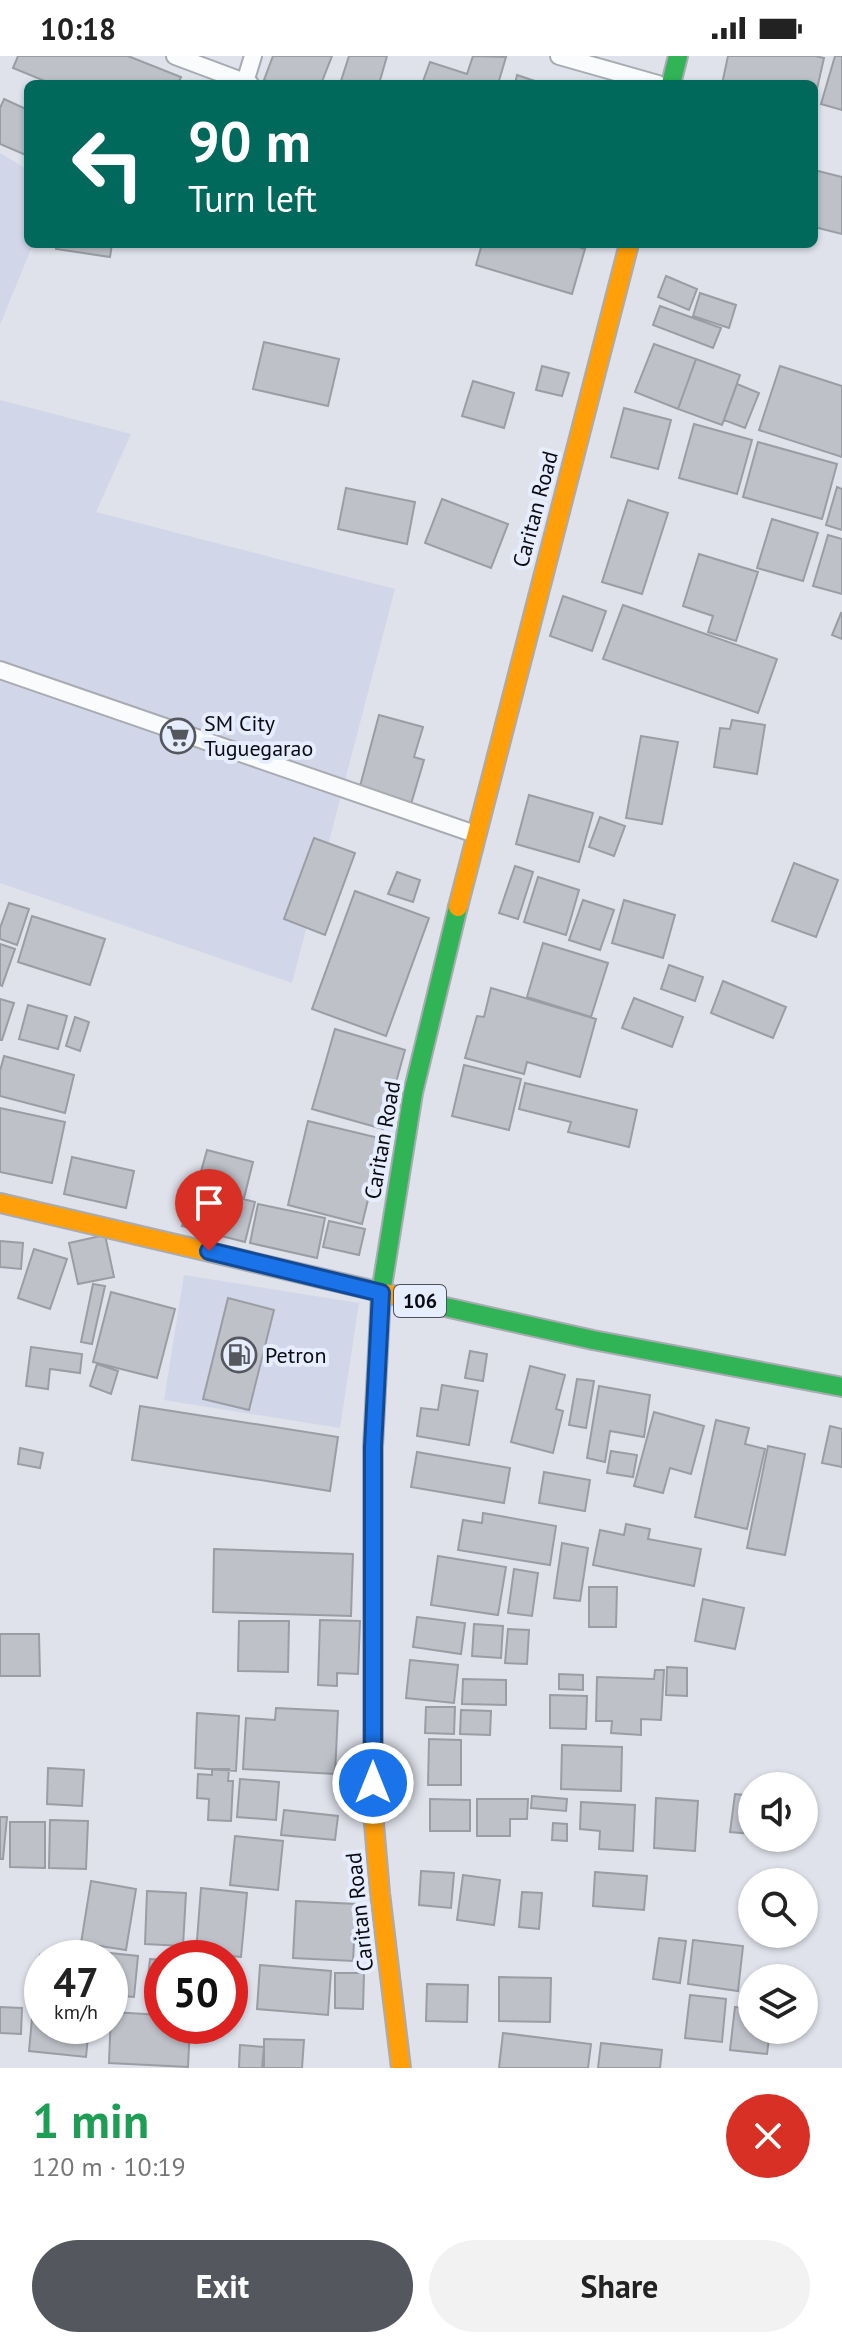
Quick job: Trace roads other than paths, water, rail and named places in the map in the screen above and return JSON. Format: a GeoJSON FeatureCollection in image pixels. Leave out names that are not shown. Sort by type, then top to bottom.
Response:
{"type":"FeatureCollection","features":[{"type":"Feature","properties":{"kind":"main road"},"geometry":{"type":"LineString","coordinates":[[672,80],[678,56]]}},
{"type":"Feature","properties":{"kind":"main road","name":"Caritan Road"},"geometry":{"type":"LineString","coordinates":[[401,2068],[373,1812],[373,1447],[381,1293],[413,1093],[476,835],[628,248]]}},
{"type":"Feature","properties":{"kind":"main road","name":"106"},"geometry":{"type":"LineString","coordinates":[[0,1203],[593,1340],[842,1387]]}},
{"type":"Feature","properties":{"kind":"lane"},"geometry":{"type":"LineString","coordinates":[[175,56],[239,80]]}},
{"type":"Feature","properties":{"kind":"lane"},"geometry":{"type":"LineString","coordinates":[[248,80],[253,56]]}},
{"type":"Feature","properties":{"kind":"lane"},"geometry":{"type":"LineString","coordinates":[[559,56],[644,80]]}},
{"type":"Feature","properties":{"kind":"lane"},"geometry":{"type":"LineString","coordinates":[[0,670],[476,835]]}},
{"type":"Feature","properties":{"kind":"place","name":"SM City Tuguegarao"},"geometry":{"type":"Point","coordinates":[178,736]}},
{"type":"Feature","properties":{"kind":"place","name":"Petron"},"geometry":{"type":"Point","coordinates":[239,1355]}}]}
